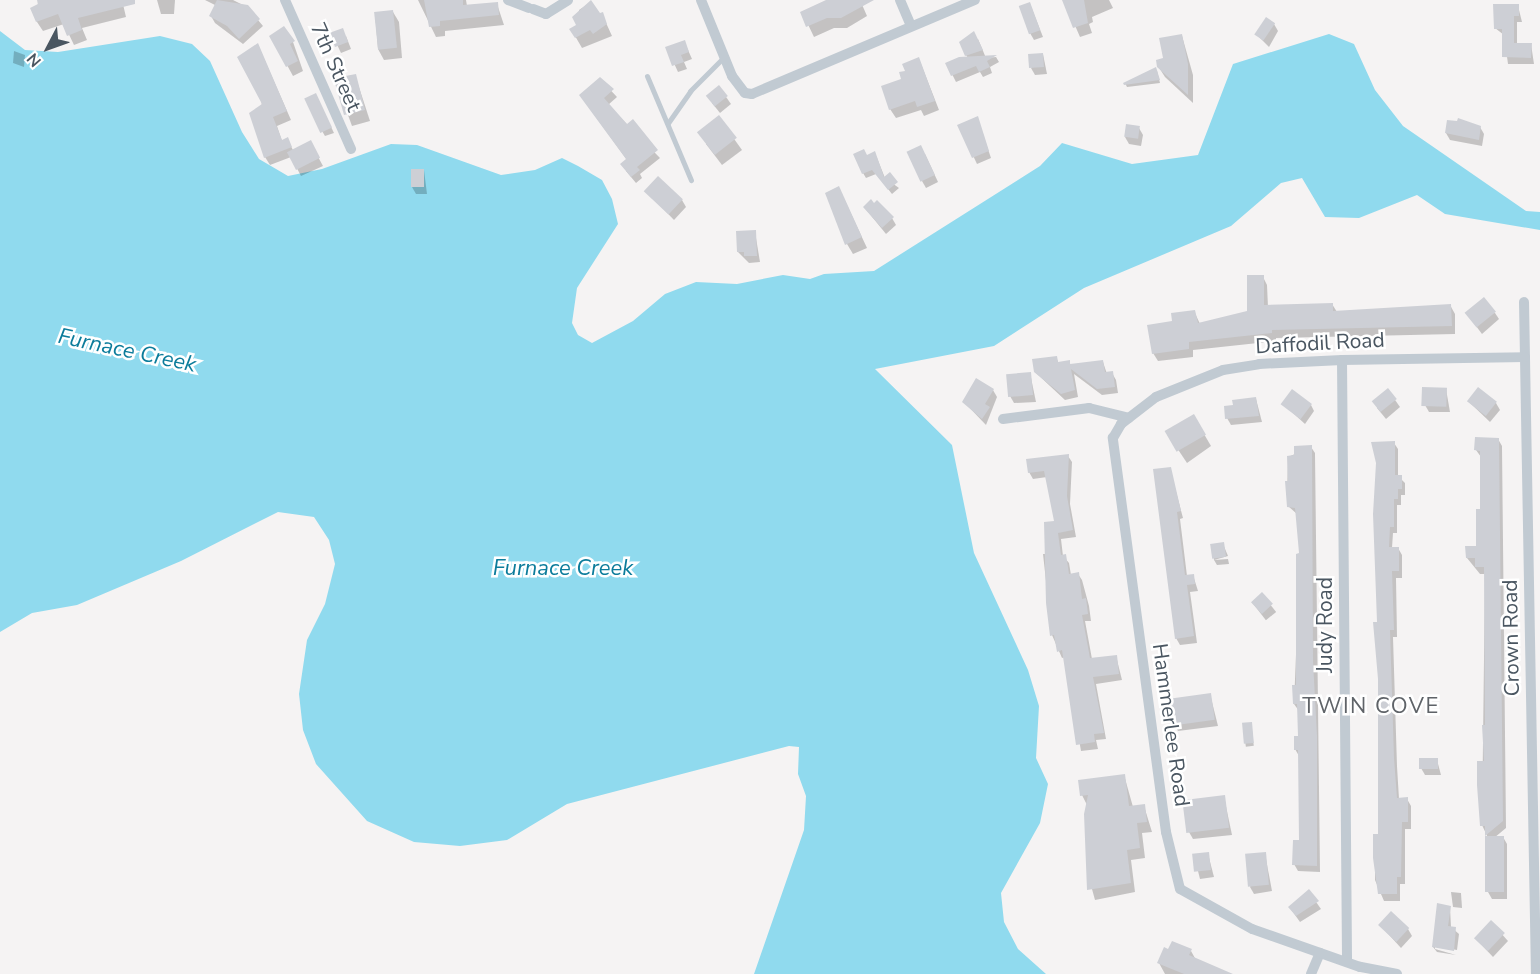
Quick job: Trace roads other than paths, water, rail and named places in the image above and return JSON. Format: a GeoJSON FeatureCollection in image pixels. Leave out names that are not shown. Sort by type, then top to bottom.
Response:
{"type":"FeatureCollection","features":[{"type":"Feature","properties":{"kind":"street","name":"7th Street"},"geometry":{"type":"LineString","coordinates":[[285,0],[351,149]]}},
{"type":"Feature","properties":{"kind":"street"},"geometry":{"type":"LineString","coordinates":[[508,0],[546,14],[568,0]]}},
{"type":"Feature","properties":{"kind":"street"},"geometry":{"type":"LineString","coordinates":[[701,0],[724,57],[745,93],[752,94],[816,65],[975,0]]}},
{"type":"Feature","properties":{"kind":"street"},"geometry":{"type":"LineString","coordinates":[[900,0],[910,26]]}},
{"type":"Feature","properties":{"kind":"street","name":"Crown Road"},"geometry":{"type":"LineString","coordinates":[[1524,302],[1536,974]]}},
{"type":"Feature","properties":{"kind":"street","name":"Daffodil Road"},"geometry":{"type":"LineString","coordinates":[[1129,418],[1156,397],[1223,370],[1259,364],[1342,360],[1525,357]]}},
{"type":"Feature","properties":{"kind":"street","name":"Judy Road"},"geometry":{"type":"LineString","coordinates":[[1342,360],[1347,962]]}},
{"type":"Feature","properties":{"kind":"street"},"geometry":{"type":"LineString","coordinates":[[1003,419],[1089,408],[1129,418]]}},
{"type":"Feature","properties":{"kind":"street","name":"Hammerlee Road"},"geometry":{"type":"LineString","coordinates":[[1129,418],[1113,438],[1173,870],[1180,889],[1231,920],[1347,962],[1397,974]]}},
{"type":"Feature","properties":{"kind":"street"},"geometry":{"type":"LineString","coordinates":[[1311,974],[1320,953]]}},
{"type":"Feature","properties":{"kind":"lane"},"geometry":{"type":"LineString","coordinates":[[668,123],[690,91],[724,57]]}},
{"type":"Feature","properties":{"kind":"lane"},"geometry":{"type":"LineString","coordinates":[[647,76],[691,180]]}},
{"type":"Feature","properties":{"kind":"water","name":"Furnace Creek"},"geometry":{"type":"Polygon","coordinates":[[[0,31],[25,50],[58,52],[160,36],[192,44],[210,61],[242,132],[259,159],[288,176],[322,169],[391,144],[417,145],[501,175],[535,170],[562,158],[578,166],[602,180],[612,199],[618,224],[577,288],[572,323],[578,335],[592,343],[633,321],[665,294],[696,282],[737,284],[783,275],[810,279],[824,274],[874,271],[1040,166],[1062,143],[1132,164],[1198,155],[1233,64],[1329,34],[1354,44],[1375,90],[1403,126],[1526,211],[1540,212],[1540,230],[1445,214],[1417,195],[1359,218],[1325,217],[1302,178],[1281,183],[1231,226],[1084,288],[994,346],[875,369],[952,445],[974,553],[1028,670],[1039,706],[1036,758],[1048,784],[1040,823],[1001,893],[1004,922],[1018,949],[1046,974],[754,974],[804,830],[806,796],[798,774],[799,747],[789,746],[567,804],[507,840],[460,846],[414,842],[367,821],[316,764],[303,730],[299,694],[307,640],[325,604],[335,564],[329,540],[314,517],[278,512],[181,561],[77,605],[32,613],[0,632],[0,31]]]}},
{"type":"Feature","properties":{"kind":"district","name":"TWIN COVE"},"geometry":{"type":"Point","coordinates":[1371,707]}}]}
